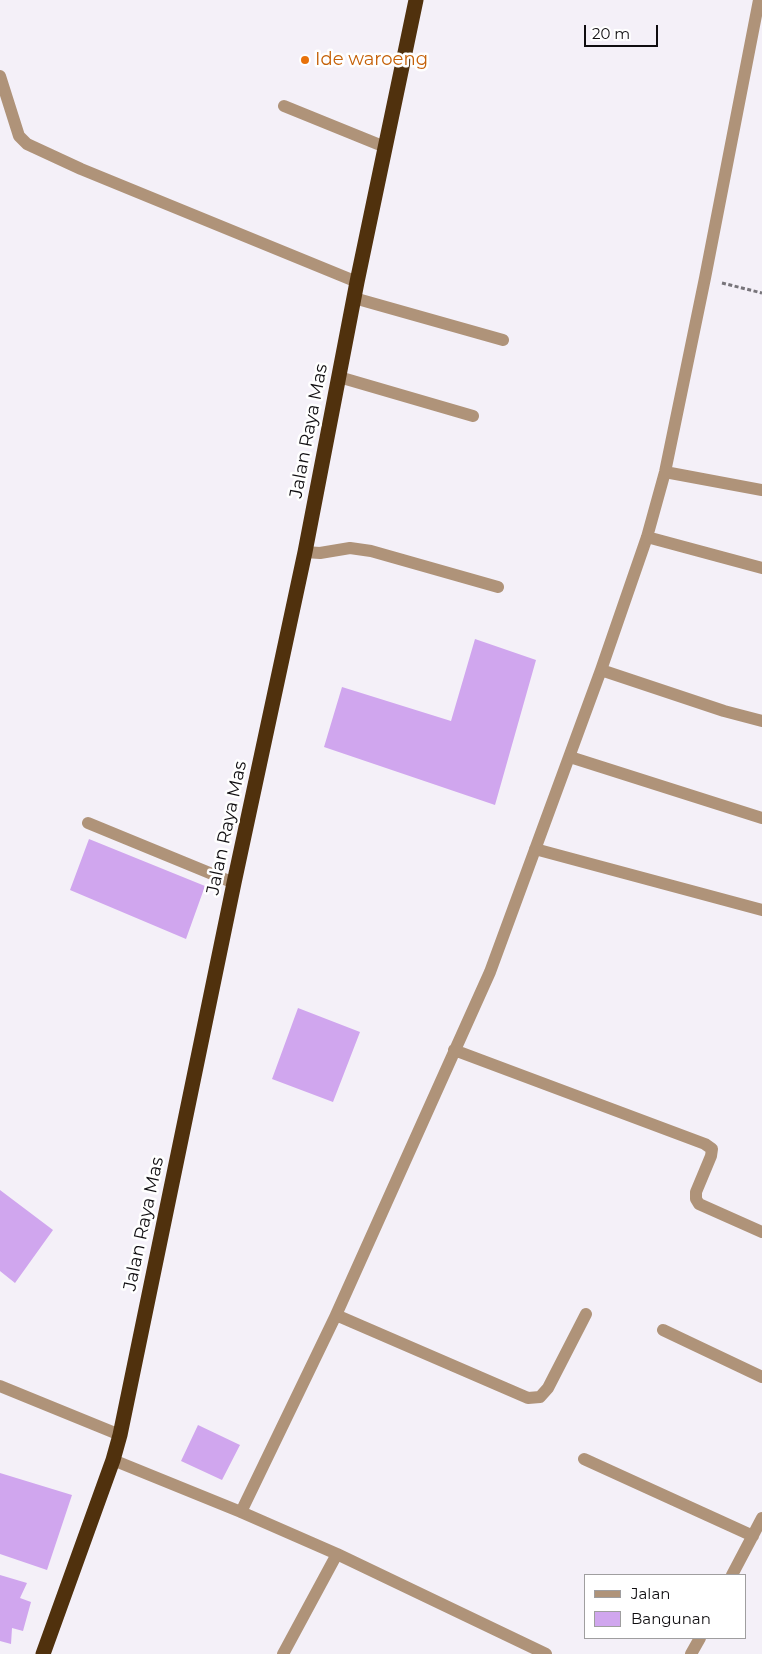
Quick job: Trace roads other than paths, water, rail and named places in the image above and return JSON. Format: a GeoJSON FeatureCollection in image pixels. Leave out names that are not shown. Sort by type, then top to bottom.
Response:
{"type":"FeatureCollection","features":[{"type":"Feature","properties":{"kind":"highway","name":"Jalan Raya Mas"},"geometry":{"type":"LineString","coordinates":[[43,1654],[113,1460],[120,1435],[234,883],[306,552],[338,377],[416,0]]}},
{"type":"Feature","properties":{"kind":"street"},"geometry":{"type":"LineString","coordinates":[[241,1512],[336,1315],[490,972],[570,757],[648,537],[665,472],[759,0]]}},
{"type":"Feature","properties":{"kind":"street"},"geometry":{"type":"LineString","coordinates":[[0,76],[19,136],[27,144],[81,169],[357,282]]}},
{"type":"Feature","properties":{"kind":"street"},"geometry":{"type":"LineString","coordinates":[[284,106],[385,148]]}},
{"type":"Feature","properties":{"kind":"street"},"geometry":{"type":"LineString","coordinates":[[354,298],[503,340]]}},
{"type":"Feature","properties":{"kind":"street"},"geometry":{"type":"LineString","coordinates":[[338,377],[473,416]]}},
{"type":"Feature","properties":{"kind":"street"},"geometry":{"type":"LineString","coordinates":[[665,472],[762,490]]}},
{"type":"Feature","properties":{"kind":"street"},"geometry":{"type":"LineString","coordinates":[[648,537],[762,568]]}},
{"type":"Feature","properties":{"kind":"street"},"geometry":{"type":"LineString","coordinates":[[306,552],[320,553],[350,548],[370,551],[498,587]]}},
{"type":"Feature","properties":{"kind":"street"},"geometry":{"type":"LineString","coordinates":[[601,670],[724,712],[762,721]]}},
{"type":"Feature","properties":{"kind":"street"},"geometry":{"type":"LineString","coordinates":[[570,757],[762,818]]}},
{"type":"Feature","properties":{"kind":"street"},"geometry":{"type":"LineString","coordinates":[[88,823],[234,883]]}},
{"type":"Feature","properties":{"kind":"street"},"geometry":{"type":"LineString","coordinates":[[536,849],[762,910]]}},
{"type":"Feature","properties":{"kind":"street"},"geometry":{"type":"LineString","coordinates":[[454,1050],[705,1144],[712,1149],[711,1156],[696,1192],[696,1199],[699,1204],[762,1232]]}},
{"type":"Feature","properties":{"kind":"street"},"geometry":{"type":"LineString","coordinates":[[336,1315],[528,1398],[540,1397],[548,1388],[586,1314]]}},
{"type":"Feature","properties":{"kind":"street"},"geometry":{"type":"LineString","coordinates":[[663,1330],[762,1377]]}},
{"type":"Feature","properties":{"kind":"street"},"geometry":{"type":"LineString","coordinates":[[0,1386],[120,1435]]}},
{"type":"Feature","properties":{"kind":"street"},"geometry":{"type":"LineString","coordinates":[[584,1459],[753,1536]]}},
{"type":"Feature","properties":{"kind":"street"},"geometry":{"type":"LineString","coordinates":[[113,1460],[241,1512],[337,1554],[546,1654]]}},
{"type":"Feature","properties":{"kind":"street"},"geometry":{"type":"LineString","coordinates":[[733,1574],[761,1522]]}},
{"type":"Feature","properties":{"kind":"street"},"geometry":{"type":"LineString","coordinates":[[283,1654],[337,1554]]}},
{"type":"Feature","properties":{"kind":"street"},"geometry":{"type":"LineString","coordinates":[[691,1654],[699,1639]]}},
{"type":"Feature","properties":{"kind":"place","name":"Ide waroeng"},"geometry":{"type":"Point","coordinates":[305,60]}}]}
